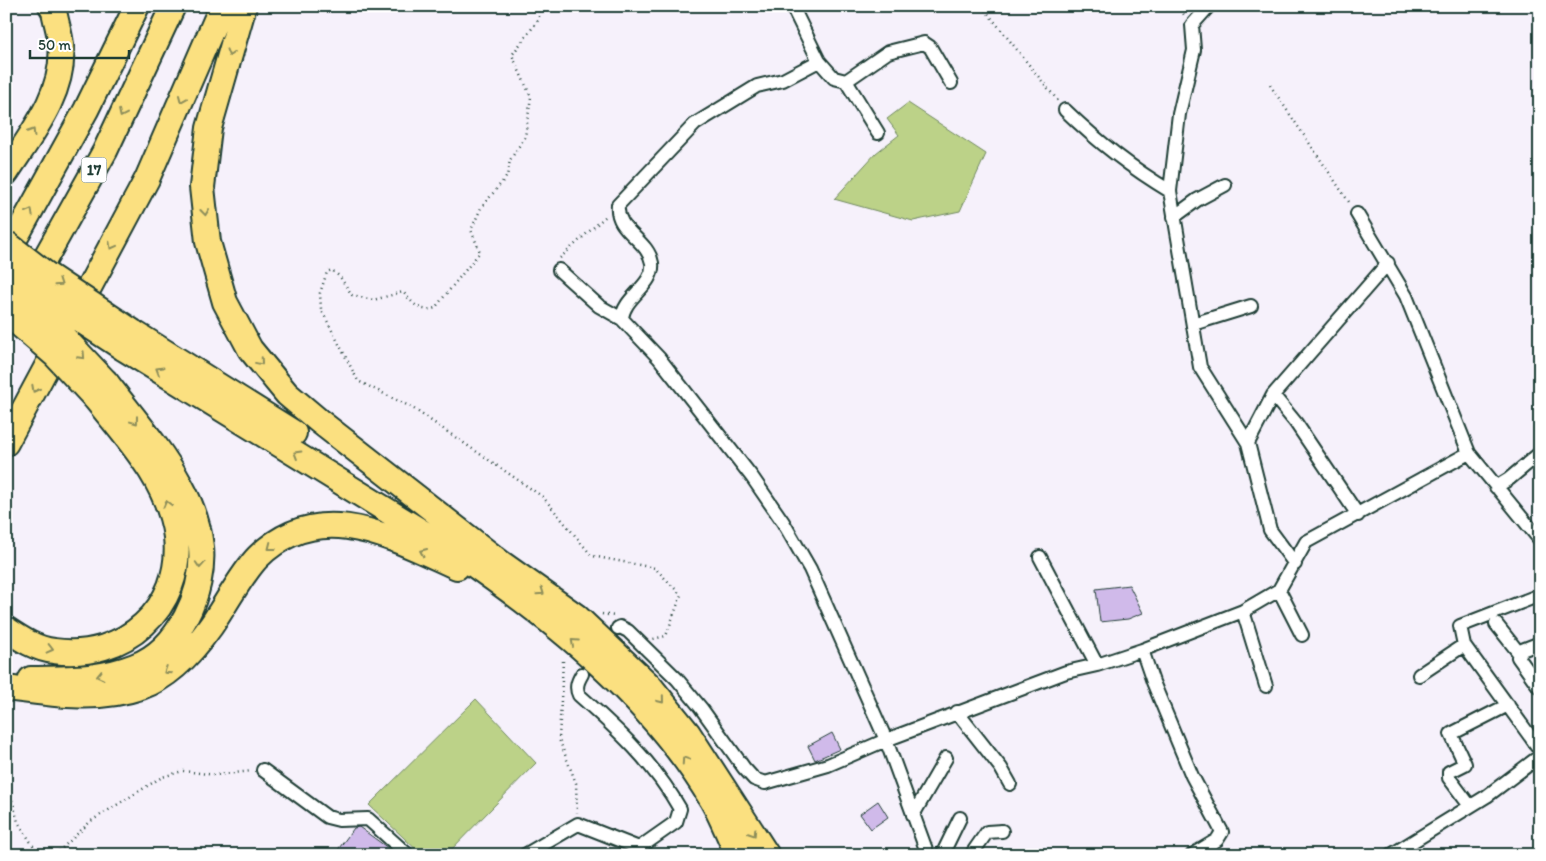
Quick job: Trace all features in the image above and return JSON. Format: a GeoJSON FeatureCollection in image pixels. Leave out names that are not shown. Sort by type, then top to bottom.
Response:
{"type":"FeatureCollection","features":[{"type":"Feature","properties":{"kind":"highway"},"geometry":{"type":"LineString","coordinates":[[6,173],[40,120],[59,78],[62,45],[54,11],[51,6]]}},
{"type":"Feature","properties":{"kind":"highway","name":"17"},"geometry":{"type":"LineString","coordinates":[[6,254],[86,110],[138,6]]}},
{"type":"Feature","properties":{"kind":"highway","name":"17"},"geometry":{"type":"LineString","coordinates":[[6,328],[105,150],[173,6]]}},
{"type":"Feature","properties":{"kind":"highway"},"geometry":{"type":"LineString","coordinates":[[6,443],[147,179],[222,6]]}},
{"type":"Feature","properties":{"kind":"highway"},"geometry":{"type":"LineString","coordinates":[[244,6],[209,128],[202,187],[208,242],[224,302],[250,350],[287,394],[501,563],[576,616],[650,686],[688,733],[767,855]]}},
{"type":"Feature","properties":{"kind":"highway"},"geometry":{"type":"LineString","coordinates":[[6,243],[128,340],[515,594],[567,635],[629,691],[671,740],[712,801],[738,855]]}},
{"type":"Feature","properties":{"kind":"highway"},"geometry":{"type":"LineString","coordinates":[[6,266],[36,291],[128,340],[501,563]]}},
{"type":"Feature","properties":{"kind":"highway"},"geometry":{"type":"LineString","coordinates":[[6,289],[55,328],[100,389],[164,495],[176,537],[173,577],[159,609],[135,633],[112,646],[82,653],[53,651],[25,642],[6,629]]}},
{"type":"Feature","properties":{"kind":"highway"},"geometry":{"type":"LineString","coordinates":[[6,312],[56,356],[100,389],[156,447],[181,487],[194,516],[201,548],[198,584],[185,620],[162,649],[137,666],[96,678],[6,680]]}},
{"type":"Feature","properties":{"kind":"highway"},"geometry":{"type":"LineString","coordinates":[[6,688],[67,696],[114,694],[142,686],[173,668],[202,638],[257,558],[284,537],[307,528],[330,524],[361,528],[395,540],[515,594]]}},
{"type":"Feature","properties":{"kind":"street"},"geometry":{"type":"LineString","coordinates":[[792,6],[819,61],[834,78],[846,82],[878,133]]}},
{"type":"Feature","properties":{"kind":"street"},"geometry":{"type":"LineString","coordinates":[[1209,6],[1192,25],[1194,50],[1179,114],[1170,191],[1174,217],[1200,367],[1248,443],[1270,530],[1296,564]]}},
{"type":"Feature","properties":{"kind":"street"},"geometry":{"type":"LineString","coordinates":[[846,82],[888,52],[924,43],[930,47],[952,83]]}},
{"type":"Feature","properties":{"kind":"street"},"geometry":{"type":"LineString","coordinates":[[622,319],[622,310],[650,275],[652,265],[649,253],[620,222],[617,214],[618,205],[695,124],[757,86],[783,80],[819,61]]}},
{"type":"Feature","properties":{"kind":"street"},"geometry":{"type":"LineString","coordinates":[[1066,110],[1095,139],[1132,168],[1170,191]]}},
{"type":"Feature","properties":{"kind":"street"},"geometry":{"type":"LineString","coordinates":[[1174,217],[1196,200],[1225,185]]}},
{"type":"Feature","properties":{"kind":"street"},"geometry":{"type":"LineString","coordinates":[[1357,214],[1406,296],[1469,453],[1540,540]]}},
{"type":"Feature","properties":{"kind":"street"},"geometry":{"type":"LineString","coordinates":[[1248,443],[1273,395],[1388,263]]}},
{"type":"Feature","properties":{"kind":"street"},"geometry":{"type":"LineString","coordinates":[[559,270],[599,306],[622,319],[665,366],[752,477],[783,522],[810,569],[886,740],[928,855]]}},
{"type":"Feature","properties":{"kind":"street"},"geometry":{"type":"LineString","coordinates":[[1192,324],[1251,306]]}},
{"type":"Feature","properties":{"kind":"street"},"geometry":{"type":"LineString","coordinates":[[1273,395],[1306,437],[1358,515]]}},
{"type":"Feature","properties":{"kind":"street"},"geometry":{"type":"LineString","coordinates":[[617,622],[620,627],[628,631],[677,679],[701,708],[744,768],[754,779],[765,784],[828,765],[957,712],[1066,672],[1097,665],[1142,650],[1243,611],[1279,590],[1296,564],[1306,542],[1469,453]]}},
{"type":"Feature","properties":{"kind":"street"},"geometry":{"type":"LineString","coordinates":[[1496,487],[1509,480],[1540,453]]}},
{"type":"Feature","properties":{"kind":"street"},"geometry":{"type":"LineString","coordinates":[[1040,557],[1097,665]]}},
{"type":"Feature","properties":{"kind":"street"},"geometry":{"type":"LineString","coordinates":[[1279,590],[1302,635]]}},
{"type":"Feature","properties":{"kind":"street"},"geometry":{"type":"LineString","coordinates":[[1540,595],[1460,626],[1464,645],[1540,750]]}},
{"type":"Feature","properties":{"kind":"street"},"geometry":{"type":"LineString","coordinates":[[1243,611],[1266,686]]}},
{"type":"Feature","properties":{"kind":"street"},"geometry":{"type":"LineString","coordinates":[[1496,624],[1519,653],[1518,657],[1540,688]]}},
{"type":"Feature","properties":{"kind":"street"},"geometry":{"type":"LineString","coordinates":[[1519,653],[1540,643]]}},
{"type":"Feature","properties":{"kind":"street"},"geometry":{"type":"LineString","coordinates":[[1419,675],[1464,645]]}},
{"type":"Feature","properties":{"kind":"street"},"geometry":{"type":"LineString","coordinates":[[1142,650],[1153,682],[1192,776],[1222,832],[1217,840],[1192,855]]}},
{"type":"Feature","properties":{"kind":"street"},"geometry":{"type":"LineString","coordinates":[[525,855],[578,824],[642,852],[676,822],[680,809],[665,782],[621,732],[578,695],[576,690],[577,682],[582,674]]}},
{"type":"Feature","properties":{"kind":"street"},"geometry":{"type":"LineString","coordinates":[[1470,806],[1449,778],[1449,772],[1466,764],[1451,734],[1508,705]]}},
{"type":"Feature","properties":{"kind":"street"},"geometry":{"type":"LineString","coordinates":[[957,712],[1001,768],[1010,784]]}},
{"type":"Feature","properties":{"kind":"street"},"geometry":{"type":"LineString","coordinates":[[1391,855],[1523,771],[1540,756]]}},
{"type":"Feature","properties":{"kind":"street"},"geometry":{"type":"LineString","coordinates":[[912,815],[946,758]]}},
{"type":"Feature","properties":{"kind":"street"},"geometry":{"type":"LineString","coordinates":[[263,770],[327,817],[339,820],[368,819],[408,855]]}},
{"type":"Feature","properties":{"kind":"street"},"geometry":{"type":"LineString","coordinates":[[942,855],[960,818]]}},
{"type":"Feature","properties":{"kind":"street"},"geometry":{"type":"LineString","coordinates":[[972,855],[988,832],[1002,831]]}},
{"type":"Feature","properties":{"kind":"path"},"geometry":{"type":"LineString","coordinates":[[539,6],[539,19],[512,55],[532,98],[525,137],[510,160],[507,176],[481,208],[471,230],[480,252],[435,308],[427,311],[418,308],[403,292],[373,300],[352,295],[340,277],[332,270],[327,272],[320,293],[321,310],[358,381],[411,407],[543,497],[592,556],[655,568],[681,595],[666,636],[654,639],[647,634]]}},
{"type":"Feature","properties":{"kind":"path"},"geometry":{"type":"LineString","coordinates":[[982,6],[1066,110]]}},
{"type":"Feature","properties":{"kind":"path"},"geometry":{"type":"LineString","coordinates":[[1270,86],[1357,214]]}},
{"type":"Feature","properties":{"kind":"path"},"geometry":{"type":"LineString","coordinates":[[559,270],[557,263],[564,253],[618,205]]}},
{"type":"Feature","properties":{"kind":"path"},"geometry":{"type":"LineString","coordinates":[[602,614],[617,622]]}},
{"type":"Feature","properties":{"kind":"path"},"geometry":{"type":"LineString","coordinates":[[564,661],[559,739],[576,783],[578,824]]}},
{"type":"Feature","properties":{"kind":"path"},"geometry":{"type":"LineString","coordinates":[[55,855],[91,821],[162,777],[183,771],[216,775],[263,770]]}},
{"type":"Feature","properties":{"kind":"path"},"geometry":{"type":"LineString","coordinates":[[6,776],[18,822],[39,855]]}},
{"type":"Feature","properties":{"kind":"green space"},"geometry":{"type":"Polygon","coordinates":[[[908,103],[986,154],[960,211],[913,221],[834,199],[876,153],[899,135],[887,119],[908,103]]]}},
{"type":"Feature","properties":{"kind":"green space"},"geometry":{"type":"Polygon","coordinates":[[[476,699],[536,763],[446,855],[422,855],[369,805],[476,699]]]}},
{"type":"Feature","properties":{"kind":"building"},"geometry":{"type":"Polygon","coordinates":[[[1129,585],[1143,613],[1128,619],[1100,622],[1096,589],[1129,585]]]}},
{"type":"Feature","properties":{"kind":"building"},"geometry":{"type":"Polygon","coordinates":[[[832,733],[840,749],[815,760],[808,746],[832,733]]]}},
{"type":"Feature","properties":{"kind":"building"},"geometry":{"type":"Polygon","coordinates":[[[878,801],[888,817],[871,829],[860,814],[878,801]]]}},
{"type":"Feature","properties":{"kind":"building"},"geometry":{"type":"Polygon","coordinates":[[[359,827],[396,855],[334,855],[354,828],[359,827]]]}}]}
